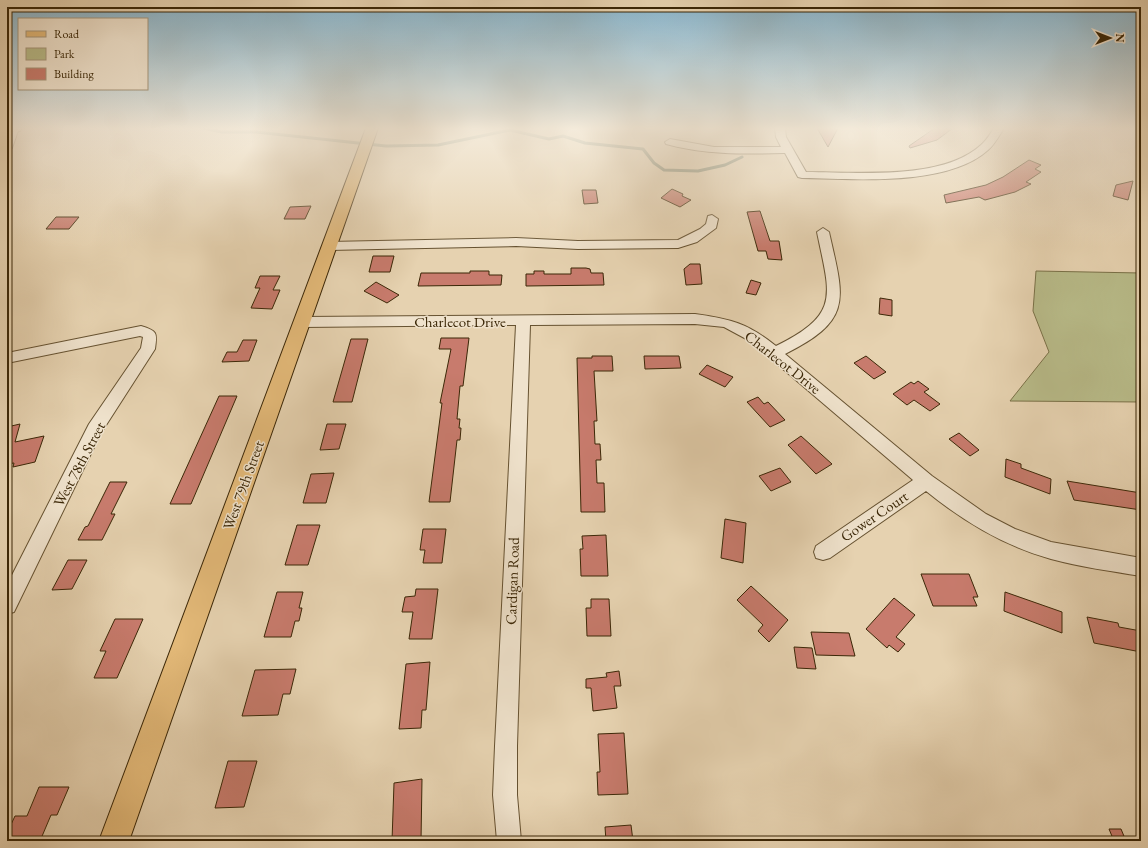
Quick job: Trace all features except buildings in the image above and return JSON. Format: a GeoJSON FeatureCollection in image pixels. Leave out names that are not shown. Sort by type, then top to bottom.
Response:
{"type":"FeatureCollection","features":[{"type":"Feature","properties":{"kind":"main road","name":"West 79th Street"},"geometry":{"type":"LineString","coordinates":[[114,841],[358,168]]}},
{"type":"Feature","properties":{"kind":"street"},"geometry":{"type":"LineString","coordinates":[[798,168],[802,175],[899,174],[944,168]]}},
{"type":"Feature","properties":{"kind":"street"},"geometry":{"type":"LineString","coordinates":[[330,246],[516,242],[578,245],[678,244],[690,242],[697,238],[712,224],[712,219]]}},
{"type":"Feature","properties":{"kind":"street"},"geometry":{"type":"LineString","coordinates":[[775,353],[810,336],[825,321],[831,312],[834,290],[823,232]]}},
{"type":"Feature","properties":{"kind":"street","name":"Cardigan Road"},"geometry":{"type":"LineString","coordinates":[[509,841],[505,795],[506,746],[523,320]]}},
{"type":"Feature","properties":{"kind":"street","name":"Charlecot Drive"},"geometry":{"type":"LineString","coordinates":[[302,322],[708,320],[727,324],[744,330],[775,353],[926,481],[980,521],[1024,542],[1063,553],[1141,567]]}},
{"type":"Feature","properties":{"kind":"street","name":"West 78th Street"},"geometry":{"type":"LineString","coordinates":[[7,358],[141,331],[150,335],[148,348],[95,429],[7,605]]}},
{"type":"Feature","properties":{"kind":"street","name":"Gower Court"},"geometry":{"type":"LineString","coordinates":[[823,552],[926,481]]}},
{"type":"Feature","properties":{"kind":"green space"},"geometry":{"type":"Polygon","coordinates":[[[1036,271],[1141,273],[1141,402],[1010,401],[1049,352],[1033,311],[1036,271]]]}},
{"type":"Feature","properties":{"kind":"waterway"},"geometry":{"type":"LineString","coordinates":[[661,168],[664,170],[698,171],[713,168]]}}]}
